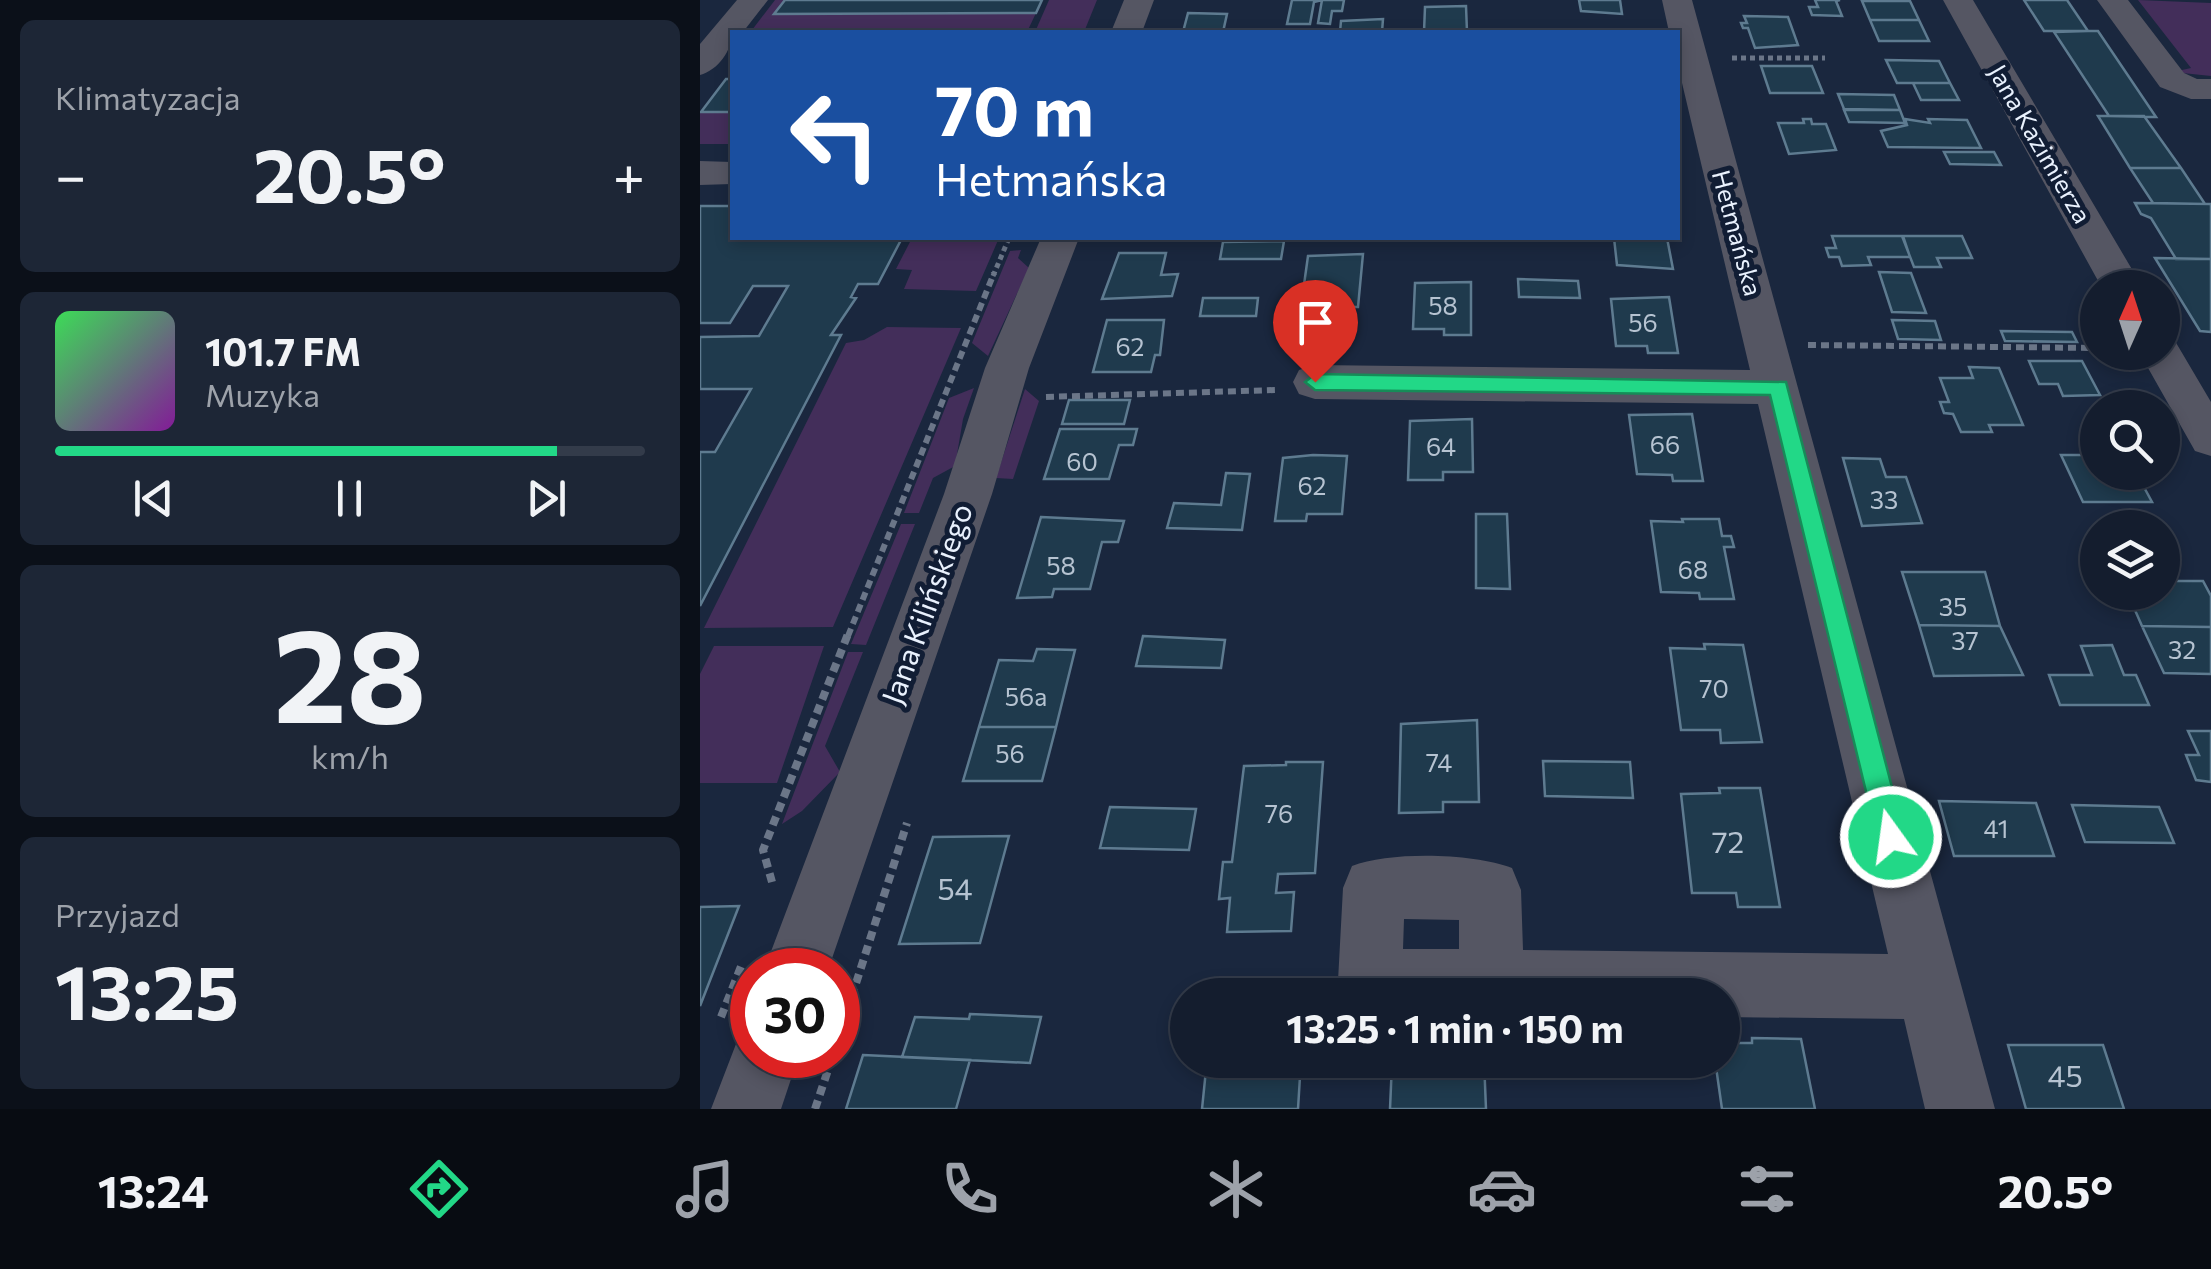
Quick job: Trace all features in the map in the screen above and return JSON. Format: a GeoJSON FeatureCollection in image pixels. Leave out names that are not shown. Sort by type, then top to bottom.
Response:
{"type":"FeatureCollection","features":[{"type":"Feature","properties":{"kind":"street"},"geometry":{"type":"LineString","coordinates":[[733,30],[753,0]]}},
{"type":"Feature","properties":{"kind":"street"},"geometry":{"type":"LineString","coordinates":[[1128,30],[1139,0]]}},
{"type":"Feature","properties":{"kind":"street","name":"Hetmańska"},"geometry":{"type":"LineString","coordinates":[[1677,0],[1689,71],[1772,366],[1960,1109]]}},
{"type":"Feature","properties":{"kind":"street","name":"Jana Kazimierza"},"geometry":{"type":"LineString","coordinates":[[1958,0],[2113,270]]}},
{"type":"Feature","properties":{"kind":"street"},"geometry":{"type":"LineString","coordinates":[[2112,0],[2172,80],[2191,89],[2211,89]]}},
{"type":"Feature","properties":{"kind":"street"},"geometry":{"type":"LineString","coordinates":[[712,62],[730,35]]}},
{"type":"Feature","properties":{"kind":"street"},"geometry":{"type":"LineString","coordinates":[[700,173],[730,173]]}},
{"type":"Feature","properties":{"kind":"street","name":"Jana Kilińskiego"},"geometry":{"type":"LineString","coordinates":[[804,948],[968,494],[1007,368],[1059,240]]}},
{"type":"Feature","properties":{"kind":"street"},"geometry":{"type":"LineString","coordinates":[[2180,362],[2211,438]]}},
{"type":"Feature","properties":{"kind":"street"},"geometry":{"type":"LineString","coordinates":[[1315,382],[1772,366]]}},
{"type":"Feature","properties":{"kind":"street"},"geometry":{"type":"LineString","coordinates":[[1740,985],[1928,987]]}},
{"type":"Feature","properties":{"kind":"street"},"geometry":{"type":"LineString","coordinates":[[743,1078],[746,1109]]}},
{"type":"Feature","properties":{"kind":"path"},"geometry":{"type":"LineString","coordinates":[[1689,71],[1826,58]]}},
{"type":"Feature","properties":{"kind":"path"},"geometry":{"type":"LineString","coordinates":[[772,886],[763,850],[926,434],[1008,240]]}},
{"type":"Feature","properties":{"kind":"path"},"geometry":{"type":"LineString","coordinates":[[1772,366],[2080,349]]}},
{"type":"Feature","properties":{"kind":"path"},"geometry":{"type":"LineString","coordinates":[[1046,397],[1260,394],[1315,382]]}},
{"type":"Feature","properties":{"kind":"path"},"geometry":{"type":"LineString","coordinates":[[816,1109],[826,1078]]}},
{"type":"Feature","properties":{"kind":"shaded area"},"geometry":{"type":"Polygon","coordinates":[[[775,0],[785,0],[775,12],[1036,13],[1028,30],[752,30],[775,0]]]}},
{"type":"Feature","properties":{"kind":"shaded area"},"geometry":{"type":"Polygon","coordinates":[[[1049,0],[1097,0],[1085,30],[1036,30],[1049,0]]]}},
{"type":"Feature","properties":{"kind":"shaded area"},"geometry":{"type":"Polygon","coordinates":[[[2138,0],[2211,3],[2211,76],[2173,72],[2191,68],[2138,0]]]}},
{"type":"Feature","properties":{"kind":"shaded area"},"geometry":{"type":"Polygon","coordinates":[[[700,112],[730,112],[730,144],[700,144],[700,112]]]}},
{"type":"Feature","properties":{"kind":"shaded area"},"geometry":{"type":"Polygon","coordinates":[[[911,240],[998,240],[976,291],[904,289],[912,270],[896,269],[911,240]]]}},
{"type":"Feature","properties":{"kind":"shaded area"},"geometry":{"type":"Polygon","coordinates":[[[1021,250],[1018,258],[1029,268],[988,356],[972,343],[1010,251],[1021,250]]]}},
{"type":"Feature","properties":{"kind":"shaded area"},"geometry":{"type":"Polygon","coordinates":[[[887,327],[961,328],[833,627],[704,628],[846,343],[864,340],[887,327]]]}},
{"type":"Feature","properties":{"kind":"shaded area"},"geometry":{"type":"Polygon","coordinates":[[[974,388],[963,419],[955,466],[933,478],[919,513],[904,513],[949,398],[974,388]]]}},
{"type":"Feature","properties":{"kind":"shaded area"},"geometry":{"type":"Polygon","coordinates":[[[1025,389],[1039,401],[1013,479],[996,478],[1025,389]]]}},
{"type":"Feature","properties":{"kind":"shaded area"},"geometry":{"type":"Polygon","coordinates":[[[901,524],[915,524],[866,645],[851,644],[901,524]]]}},
{"type":"Feature","properties":{"kind":"shaded area"},"geometry":{"type":"Polygon","coordinates":[[[714,646],[824,646],[777,783],[700,783],[700,674],[714,646]]]}},
{"type":"Feature","properties":{"kind":"shaded area"},"geometry":{"type":"Polygon","coordinates":[[[848,652],[863,652],[825,746],[840,772],[802,811],[782,824],[848,652]]]}},
{"type":"Feature","properties":{"kind":"building"},"geometry":{"type":"Polygon","coordinates":[[[785,0],[1042,0],[1036,13],[774,14],[785,0]]]}},
{"type":"Feature","properties":{"kind":"building"},"geometry":{"type":"Polygon","coordinates":[[[1292,0],[1322,0],[1314,2],[1310,24],[1287,24],[1292,0]]]}},
{"type":"Feature","properties":{"kind":"building"},"geometry":{"type":"Polygon","coordinates":[[[1322,0],[1344,0],[1342,11],[1332,11],[1330,24],[1318,23],[1322,0]]]}},
{"type":"Feature","properties":{"kind":"building"},"geometry":{"type":"Polygon","coordinates":[[[1579,0],[1620,0],[1622,14],[1581,11],[1579,0]]]}},
{"type":"Feature","properties":{"kind":"building"},"geometry":{"type":"Polygon","coordinates":[[[1815,0],[1840,0],[1836,1],[1842,16],[1812,15],[1809,7],[1818,7],[1815,0]]]}},
{"type":"Feature","properties":{"kind":"building"},"geometry":{"type":"Polygon","coordinates":[[[2024,0],[2067,0],[2088,31],[2044,31],[2024,0]]]}},
{"type":"Feature","properties":{"kind":"building"},"geometry":{"type":"Polygon","coordinates":[[[1862,1],[1910,1],[1919,20],[1870,20],[1862,1]]]}},
{"type":"Feature","properties":{"kind":"building"},"geometry":{"type":"Polygon","coordinates":[[[1466,6],[1467,30],[1424,30],[1425,7],[1466,6]]]}},
{"type":"Feature","properties":{"kind":"building"},"geometry":{"type":"Polygon","coordinates":[[[1188,13],[1227,14],[1223,30],[1184,30],[1188,13]]]}},
{"type":"Feature","properties":{"kind":"building"},"geometry":{"type":"Polygon","coordinates":[[[1744,16],[1788,17],[1798,45],[1755,48],[1748,28],[1741,23],[1747,23],[1744,16]]]}},
{"type":"Feature","properties":{"kind":"building"},"geometry":{"type":"Polygon","coordinates":[[[1383,19],[1382,30],[1340,30],[1341,21],[1383,19]]]}},
{"type":"Feature","properties":{"kind":"building"},"geometry":{"type":"Polygon","coordinates":[[[1870,20],[1919,20],[1929,41],[1879,41],[1870,20]]]}},
{"type":"Feature","properties":{"kind":"building"},"geometry":{"type":"Polygon","coordinates":[[[2098,31],[2156,117],[2109,116],[2054,32],[2098,31]]]}},
{"type":"Feature","properties":{"kind":"building"},"geometry":{"type":"Polygon","coordinates":[[[1886,60],[1939,61],[1950,83],[1897,83],[1886,60]]]}},
{"type":"Feature","properties":{"kind":"building"},"geometry":{"type":"Polygon","coordinates":[[[1761,66],[1812,66],[1823,93],[1770,93],[1761,66]]]}},
{"type":"Feature","properties":{"kind":"building"},"geometry":{"type":"Polygon","coordinates":[[[726,79],[730,79],[730,112],[701,112],[726,79]]]}},
{"type":"Feature","properties":{"kind":"building"},"geometry":{"type":"Polygon","coordinates":[[[1913,83],[1950,83],[1959,100],[1921,100],[1913,83]]]}},
{"type":"Feature","properties":{"kind":"building"},"geometry":{"type":"Polygon","coordinates":[[[1838,94],[1894,95],[1900,110],[1844,109],[1838,94]]]}},
{"type":"Feature","properties":{"kind":"building"},"geometry":{"type":"Polygon","coordinates":[[[1844,110],[1900,110],[1905,123],[1849,122],[1844,110]]]}},
{"type":"Feature","properties":{"kind":"building"},"geometry":{"type":"Polygon","coordinates":[[[2098,116],[2144,116],[2181,168],[2130,168],[2098,116]]]}},
{"type":"Feature","properties":{"kind":"building"},"geometry":{"type":"Polygon","coordinates":[[[1803,119],[1826,124],[1836,150],[1789,154],[1778,123],[1804,123],[1803,119]]]}},
{"type":"Feature","properties":{"kind":"building"},"geometry":{"type":"Polygon","coordinates":[[[1905,119],[1930,123],[1928,119],[1967,120],[1981,148],[1888,147],[1881,131],[1907,125],[1905,119]]]}},
{"type":"Feature","properties":{"kind":"building"},"geometry":{"type":"Polygon","coordinates":[[[1944,152],[1994,152],[2001,165],[1950,164],[1944,152]]]}},
{"type":"Feature","properties":{"kind":"building"},"geometry":{"type":"Polygon","coordinates":[[[2130,168],[2181,168],[2205,204],[2153,203],[2130,168]]]}},
{"type":"Feature","properties":{"kind":"building"},"geometry":{"type":"Polygon","coordinates":[[[2135,203],[2211,204],[2211,259],[2176,259],[2151,218],[2141,214],[2135,203]]]}},
{"type":"Feature","properties":{"kind":"building"},"geometry":{"type":"Polygon","coordinates":[[[700,206],[730,206],[730,240],[901,240],[878,284],[858,284],[851,297],[856,298],[831,335],[841,335],[700,606],[700,452],[715,452],[751,389],[700,389],[700,337],[759,336],[788,286],[753,286],[730,323],[700,323],[700,206]]]}},
{"type":"Feature","properties":{"kind":"building"},"geometry":{"type":"Polygon","coordinates":[[[1832,236],[1903,236],[1910,257],[1868,257],[1871,265],[1842,266],[1839,257],[1829,257],[1826,248],[1836,248],[1832,236]]]}},
{"type":"Feature","properties":{"kind":"building"},"geometry":{"type":"Polygon","coordinates":[[[1902,236],[1962,236],[1972,258],[1937,258],[1941,267],[1914,267],[1902,236]]]}},
{"type":"Feature","properties":{"kind":"building"},"geometry":{"type":"Polygon","coordinates":[[[1614,240],[1667,240],[1673,269],[1617,265],[1614,240]]]}},
{"type":"Feature","properties":{"kind":"building"},"geometry":{"type":"Polygon","coordinates":[[[1284,241],[1281,259],[1220,259],[1223,242],[1284,241]]]}},
{"type":"Feature","properties":{"kind":"building"},"geometry":{"type":"Polygon","coordinates":[[[1119,253],[1166,253],[1161,275],[1178,274],[1172,296],[1102,299],[1119,253]]]}},
{"type":"Feature","properties":{"kind":"building"},"geometry":{"type":"Polygon","coordinates":[[[1363,254],[1358,307],[1331,307],[1332,299],[1302,299],[1308,256],[1363,254]]]}},
{"type":"Feature","properties":{"kind":"building"},"geometry":{"type":"Polygon","coordinates":[[[2155,258],[2211,259],[2211,332],[2200,331],[2180,299],[2180,270],[2162,270],[2155,258]]]}},
{"type":"Feature","properties":{"kind":"building"},"geometry":{"type":"Polygon","coordinates":[[[1879,272],[1911,273],[1926,313],[1892,312],[1879,272]]]}},
{"type":"Feature","properties":{"kind":"building"},"geometry":{"type":"Polygon","coordinates":[[[1518,279],[1578,281],[1580,298],[1519,297],[1518,279]]]}},
{"type":"Feature","properties":{"kind":"building"},"geometry":{"type":"Polygon","coordinates":[[[1471,282],[1471,335],[1444,335],[1444,329],[1413,329],[1415,283],[1471,282]]]}},
{"type":"Feature","properties":{"kind":"building"},"geometry":{"type":"Polygon","coordinates":[[[1669,297],[1678,353],[1648,353],[1647,346],[1616,346],[1611,299],[1669,297]]]}},
{"type":"Feature","properties":{"kind":"building"},"geometry":{"type":"Polygon","coordinates":[[[1203,298],[1258,298],[1256,316],[1200,316],[1203,298]]]}},
{"type":"Feature","properties":{"kind":"building"},"geometry":{"type":"Polygon","coordinates":[[[1107,320],[1164,320],[1160,355],[1155,355],[1151,372],[1093,372],[1107,320]]]}},
{"type":"Feature","properties":{"kind":"building"},"geometry":{"type":"Polygon","coordinates":[[[1892,320],[1935,321],[1941,340],[1898,339],[1892,320]]]}},
{"type":"Feature","properties":{"kind":"building"},"geometry":{"type":"Polygon","coordinates":[[[2001,331],[2072,332],[2077,342],[2005,341],[2001,331]]]}},
{"type":"Feature","properties":{"kind":"building"},"geometry":{"type":"Polygon","coordinates":[[[2029,361],[2080,361],[2080,370],[2087,370],[2097,390],[2063,396],[2058,384],[2039,384],[2029,361]]]}},
{"type":"Feature","properties":{"kind":"building"},"geometry":{"type":"Polygon","coordinates":[[[1969,367],[1999,368],[2023,425],[1989,425],[1992,432],[1961,432],[1953,414],[1944,413],[1940,402],[1949,402],[1940,378],[1973,378],[1969,367]]]}},
{"type":"Feature","properties":{"kind":"building"},"geometry":{"type":"Polygon","coordinates":[[[1069,400],[1130,400],[1124,424],[1062,424],[1069,400]]]}},
{"type":"Feature","properties":{"kind":"building"},"geometry":{"type":"Polygon","coordinates":[[[1692,414],[1703,481],[1673,481],[1672,475],[1637,474],[1629,415],[1692,414]]]}},
{"type":"Feature","properties":{"kind":"building"},"geometry":{"type":"Polygon","coordinates":[[[1472,419],[1473,472],[1443,472],[1443,480],[1408,480],[1410,421],[1472,419]]]}},
{"type":"Feature","properties":{"kind":"building"},"geometry":{"type":"Polygon","coordinates":[[[1060,429],[1137,429],[1133,445],[1119,445],[1109,479],[1044,479],[1060,429]]]}},
{"type":"Feature","properties":{"kind":"building"},"geometry":{"type":"Polygon","coordinates":[[[2061,455],[2080,455],[2080,490],[2146,490],[2152,502],[2083,502],[2061,455]]]}},
{"type":"Feature","properties":{"kind":"building"},"geometry":{"type":"Polygon","coordinates":[[[1347,456],[1342,514],[1307,514],[1306,521],[1275,521],[1283,458],[1347,456]]]}},
{"type":"Feature","properties":{"kind":"building"},"geometry":{"type":"Polygon","coordinates":[[[1843,458],[1880,459],[1886,477],[1906,477],[1922,523],[1862,526],[1843,458]]]}},
{"type":"Feature","properties":{"kind":"building"},"geometry":{"type":"Polygon","coordinates":[[[1226,473],[1250,474],[1242,530],[1167,528],[1174,503],[1221,505],[1226,473]]]}},
{"type":"Feature","properties":{"kind":"building"},"geometry":{"type":"Polygon","coordinates":[[[1476,514],[1507,514],[1510,589],[1476,588],[1476,514]]]}},
{"type":"Feature","properties":{"kind":"building"},"geometry":{"type":"Polygon","coordinates":[[[1041,517],[1124,521],[1118,542],[1102,542],[1090,589],[1054,589],[1052,597],[1017,598],[1041,517]]]}},
{"type":"Feature","properties":{"kind":"building"},"geometry":{"type":"Polygon","coordinates":[[[1682,519],[1719,519],[1722,536],[1731,536],[1734,547],[1724,547],[1734,599],[1700,599],[1699,593],[1661,592],[1651,521],[1683,522],[1682,519]]]}},
{"type":"Feature","properties":{"kind":"building"},"geometry":{"type":"Polygon","coordinates":[[[1902,572],[1985,572],[2000,626],[1919,625],[1902,572]]]}},
{"type":"Feature","properties":{"kind":"building"},"geometry":{"type":"Polygon","coordinates":[[[2180,581],[2203,581],[2211,596],[2211,627],[2142,626],[2135,610],[2180,610],[2180,581]]]}},
{"type":"Feature","properties":{"kind":"building"},"geometry":{"type":"Polygon","coordinates":[[[1919,625],[2000,626],[2023,675],[1934,676],[1919,625]]]}},
{"type":"Feature","properties":{"kind":"building"},"geometry":{"type":"Polygon","coordinates":[[[2142,626],[2211,627],[2211,674],[2164,673],[2142,626]]]}},
{"type":"Feature","properties":{"kind":"building"},"geometry":{"type":"Polygon","coordinates":[[[1143,636],[1225,640],[1221,668],[1136,666],[1143,636]]]}},
{"type":"Feature","properties":{"kind":"building"},"geometry":{"type":"Polygon","coordinates":[[[1704,644],[1743,645],[1762,742],[1721,743],[1720,730],[1681,730],[1670,648],[1705,649],[1704,644]]]}},
{"type":"Feature","properties":{"kind":"building"},"geometry":{"type":"Polygon","coordinates":[[[2112,645],[2124,675],[2136,675],[2149,705],[2060,705],[2049,675],[2092,675],[2081,646],[2112,645]]]}},
{"type":"Feature","properties":{"kind":"building"},"geometry":{"type":"Polygon","coordinates":[[[1037,649],[1075,650],[1056,727],[979,727],[999,660],[1033,661],[1037,649]]]}},
{"type":"Feature","properties":{"kind":"building"},"geometry":{"type":"Polygon","coordinates":[[[1477,720],[1479,802],[1443,802],[1443,812],[1399,813],[1401,724],[1477,720]]]}},
{"type":"Feature","properties":{"kind":"building"},"geometry":{"type":"Polygon","coordinates":[[[979,727],[1056,727],[1042,781],[963,781],[979,727]]]}},
{"type":"Feature","properties":{"kind":"building"},"geometry":{"type":"Polygon","coordinates":[[[2188,731],[2211,731],[2211,782],[2196,780],[2186,755],[2199,755],[2188,731]]]}},
{"type":"Feature","properties":{"kind":"building"},"geometry":{"type":"Polygon","coordinates":[[[1543,761],[1630,762],[1633,798],[1545,796],[1543,761]]]}},
{"type":"Feature","properties":{"kind":"building"},"geometry":{"type":"Polygon","coordinates":[[[1323,762],[1315,873],[1278,874],[1276,893],[1294,892],[1291,931],[1227,932],[1230,898],[1219,899],[1223,862],[1232,862],[1244,766],[1323,762]]]}},
{"type":"Feature","properties":{"kind":"building"},"geometry":{"type":"Polygon","coordinates":[[[1719,788],[1760,788],[1780,907],[1738,907],[1736,893],[1692,893],[1681,794],[1720,793],[1719,788]]]}},
{"type":"Feature","properties":{"kind":"building"},"geometry":{"type":"Polygon","coordinates":[[[1939,801],[2036,803],[2054,856],[1954,856],[1939,801]]]}},
{"type":"Feature","properties":{"kind":"building"},"geometry":{"type":"Polygon","coordinates":[[[2072,805],[2159,807],[2174,843],[2085,842],[2072,805]]]}},
{"type":"Feature","properties":{"kind":"building"},"geometry":{"type":"Polygon","coordinates":[[[1110,807],[1196,809],[1189,850],[1100,848],[1110,807]]]}},
{"type":"Feature","properties":{"kind":"building"},"geometry":{"type":"Polygon","coordinates":[[[1009,836],[980,943],[899,944],[933,837],[1009,836]]]}},
{"type":"Feature","properties":{"kind":"building"},"geometry":{"type":"Polygon","coordinates":[[[739,906],[700,1006],[700,907],[739,906]]]}},
{"type":"Feature","properties":{"kind":"building"},"geometry":{"type":"Polygon","coordinates":[[[970,1014],[1041,1017],[1030,1063],[902,1057],[915,1017],[969,1019],[970,1014]]]}},
{"type":"Feature","properties":{"kind":"building"},"geometry":{"type":"Polygon","coordinates":[[[1752,1038],[1801,1039],[1815,1109],[1722,1109],[1718,1078],[1740,1078],[1740,1043],[1752,1043],[1752,1038]]]}},
{"type":"Feature","properties":{"kind":"building"},"geometry":{"type":"Polygon","coordinates":[[[2008,1045],[2103,1045],[2124,1109],[2026,1109],[2008,1045]]]}},
{"type":"Feature","properties":{"kind":"building"},"geometry":{"type":"Polygon","coordinates":[[[863,1055],[970,1060],[956,1109],[846,1109],[856,1078],[860,1078],[863,1055]]]}},
{"type":"Feature","properties":{"kind":"building"},"geometry":{"type":"Polygon","coordinates":[[[1205,1078],[1300,1078],[1298,1109],[1202,1109],[1205,1078]]]}},
{"type":"Feature","properties":{"kind":"building"},"geometry":{"type":"Polygon","coordinates":[[[1391,1078],[1485,1078],[1486,1109],[1390,1109],[1391,1078]]]}},
{"type":"Feature","properties":{"kind":"route"},"geometry":{"type":"LineString","coordinates":[[1315,382],[1778,387],[1891,837]]}}]}
